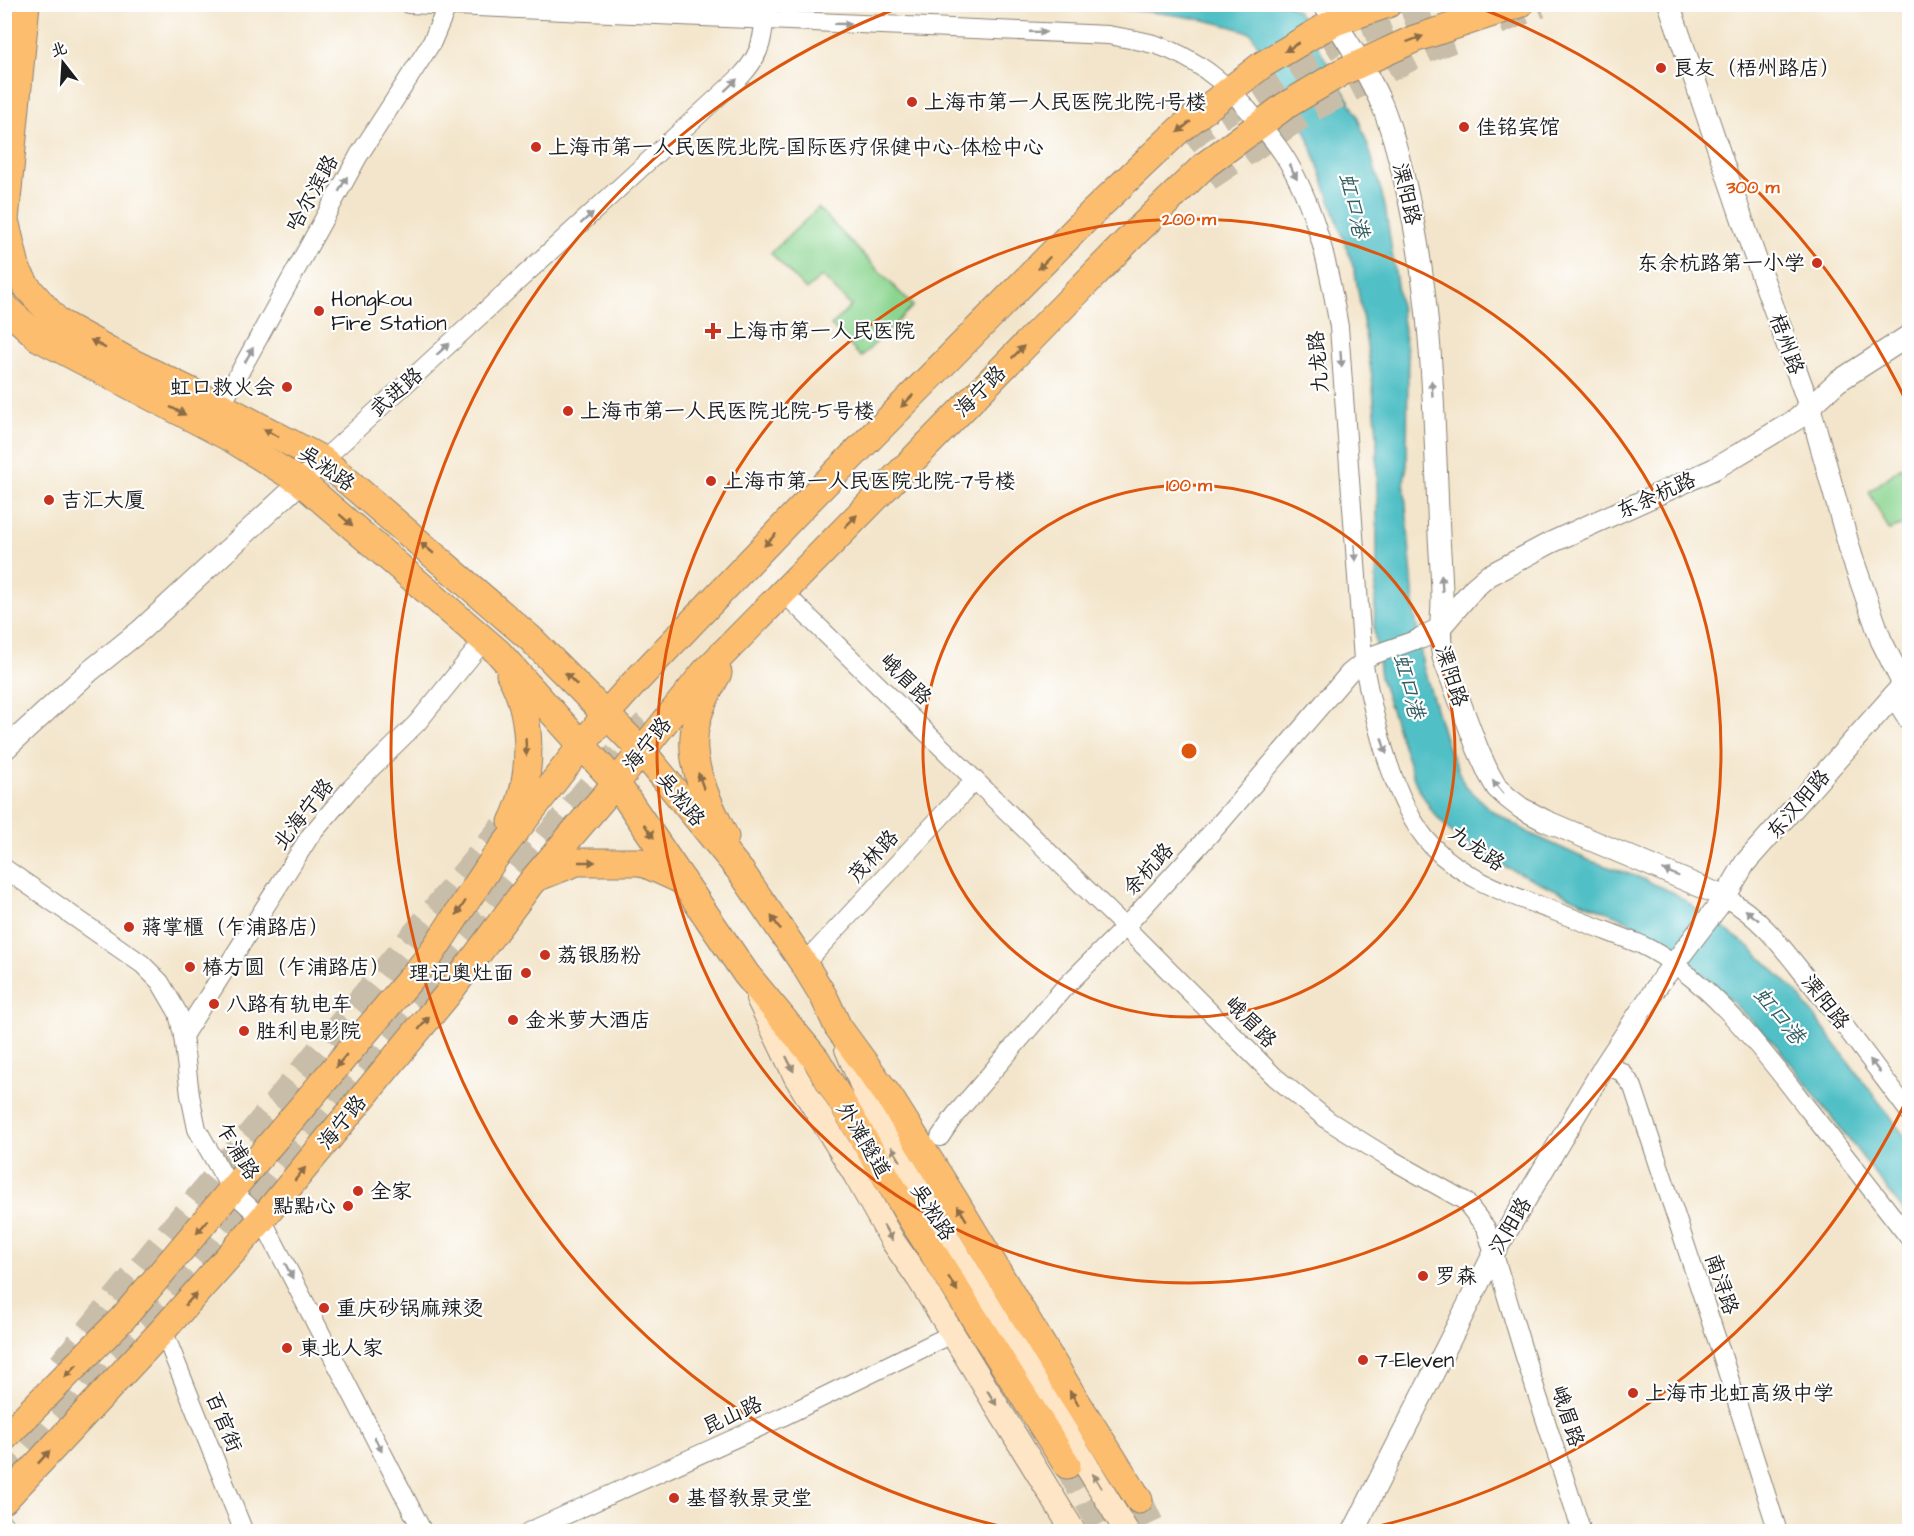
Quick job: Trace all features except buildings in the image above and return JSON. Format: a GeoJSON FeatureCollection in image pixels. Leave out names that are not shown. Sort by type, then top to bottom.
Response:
{"type":"FeatureCollection","features":[{"type":"Feature","properties":{"kind":"main road","name":"吴淞路"},"geometry":{"type":"LineString","coordinates":[[26,4],[5,220],[17,270],[40,303],[58,322],[123,358],[323,460],[531,639],[642,751],[742,873],[804,964],[824,997],[838,1027],[879,1126],[1127,1532]]}},
{"type":"Feature","properties":{"kind":"main road","name":"海宁路"},"geometry":{"type":"LineString","coordinates":[[4,1438],[123,1318],[429,957],[494,859],[606,714],[801,508],[1093,212],[1179,130],[1230,89],[1326,19],[1388,4]]}},
{"type":"Feature","properties":{"kind":"main road","name":"海宁路"},"geometry":{"type":"LineString","coordinates":[[4,1500],[163,1330],[262,1219],[447,995],[533,880],[616,783],[704,672],[1136,232],[1205,165],[1285,106],[1352,67],[1414,39],[1520,4]]}},
{"type":"Feature","properties":{"kind":"main road","name":"吴淞路"},"geometry":{"type":"LineString","coordinates":[[4,305],[39,338],[232,439],[301,482],[491,646],[616,783],[746,974],[796,1077],[892,1240],[1074,1532]]}},
{"type":"Feature","properties":{"kind":"main road"},"geometry":{"type":"LineString","coordinates":[[737,638],[702,703],[696,722],[694,748],[699,775],[708,799],[742,873]]}},
{"type":"Feature","properties":{"kind":"main road"},"geometry":{"type":"LineString","coordinates":[[491,646],[516,684],[524,708],[527,763],[521,804],[494,859]]}},
{"type":"Feature","properties":{"kind":"main road"},"geometry":{"type":"LineString","coordinates":[[533,880],[577,862],[641,862],[684,881]]}},
{"type":"Feature","properties":{"kind":"main road","name":"外滩隧道"},"geometry":{"type":"LineString","coordinates":[[746,974],[816,1059],[906,1210],[1068,1465]]}},
{"type":"Feature","properties":{"kind":"main road","name":"外滩隧道"},"geometry":{"type":"LineString","coordinates":[[838,1027],[890,1098],[1139,1500]]}},
{"type":"Feature","properties":{"kind":"street","name":"九龙路"},"geometry":{"type":"LineString","coordinates":[[408,4],[1108,35],[1142,41],[1171,51],[1195,64],[1230,89],[1260,123],[1296,176],[1307,201],[1331,282],[1339,327],[1375,712],[1394,776],[1418,829],[1448,861],[1482,883],[1640,944],[1676,961],[1745,1031],[1910,1239]]}},
{"type":"Feature","properties":{"kind":"street","name":"梧州路"},"geometry":{"type":"LineString","coordinates":[[1669,4],[1753,251],[1810,408],[1852,557],[1881,640],[1902,686],[1910,721]]}},
{"type":"Feature","properties":{"kind":"street","name":"哈尔滨路"},"geometry":{"type":"LineString","coordinates":[[221,406],[359,155],[432,42],[448,6]]}},
{"type":"Feature","properties":{"kind":"street","name":"溧阳路"},"geometry":{"type":"LineString","coordinates":[[1326,19],[1352,67],[1383,107],[1412,212],[1427,315],[1442,597],[1430,633],[1443,657],[1478,750],[1493,781],[1508,798],[1521,808],[1739,905],[1764,926],[1840,1020],[1910,1113]]}},
{"type":"Feature","properties":{"kind":"street","name":"武进路"},"geometry":{"type":"LineString","coordinates":[[4,750],[90,671],[141,630],[741,76],[758,53],[763,39],[764,20]]}},
{"type":"Feature","properties":{"kind":"street","name":"东余杭路"},"geometry":{"type":"LineString","coordinates":[[1430,633],[1488,576],[1550,543],[1714,469],[1781,430],[1810,408],[1837,382],[1910,335]]}},
{"type":"Feature","properties":{"kind":"street","name":"峨眉路"},"geometry":{"type":"LineString","coordinates":[[782,591],[1125,927],[1248,1051],[1304,1101],[1329,1121],[1385,1156],[1466,1201],[1486,1228],[1582,1532]]}},
{"type":"Feature","properties":{"kind":"street","name":"余杭路"},"geometry":{"type":"LineString","coordinates":[[940,1137],[955,1115],[1063,989],[1125,927],[1222,821],[1349,673],[1370,656],[1430,633]]}},
{"type":"Feature","properties":{"kind":"street","name":"北海宁路"},"geometry":{"type":"LineString","coordinates":[[183,1036],[310,836],[350,789],[491,646]]}},
{"type":"Feature","properties":{"kind":"street","name":"东汉阳路"},"geometry":{"type":"LineString","coordinates":[[1694,936],[1725,897],[1745,862],[1902,686]]}},
{"type":"Feature","properties":{"kind":"street","name":"茂林路"},"geometry":{"type":"LineString","coordinates":[[804,964],[975,780]]}},
{"type":"Feature","properties":{"kind":"street","name":"乍浦路"},"geometry":{"type":"LineString","coordinates":[[4,868],[152,973],[173,1002],[183,1036],[190,1095],[197,1129],[232,1191],[262,1219],[423,1532]]}},
{"type":"Feature","properties":{"kind":"street","name":"汉阳路"},"geometry":{"type":"LineString","coordinates":[[1353,1532],[1494,1253],[1605,1065],[1694,936]]}},
{"type":"Feature","properties":{"kind":"street","name":"南浔路"},"geometry":{"type":"LineString","coordinates":[[1605,1065],[1622,1072],[1633,1087],[1778,1532]]}},
{"type":"Feature","properties":{"kind":"street","name":"百官街"},"geometry":{"type":"LineString","coordinates":[[163,1330],[243,1532]]}},
{"type":"Feature","properties":{"kind":"street","name":"昆山路"},"geometry":{"type":"LineString","coordinates":[[528,1532],[782,1417],[952,1334]]}},
{"type":"Feature","properties":{"kind":"street"},"geometry":{"type":"LineString","coordinates":[[4,1525],[8,1532]]}},
{"type":"Feature","properties":{"kind":"green space"},"geometry":{"type":"Polygon","coordinates":[[[818,208],[913,306],[861,357],[831,326],[851,306],[822,276],[806,290],[771,253],[818,208]]]}},
{"type":"Feature","properties":{"kind":"green space"},"geometry":{"type":"Polygon","coordinates":[[[1909,461],[1909,523],[1889,530],[1869,492],[1909,461]]]}},
{"type":"Feature","properties":{"kind":"water","name":"虹口港"},"geometry":{"type":"Polygon","coordinates":[[[1287,4],[1297,10],[1357,115],[1385,206],[1408,358],[1407,465],[1404,480],[1415,616],[1423,666],[1447,745],[1464,784],[1489,809],[1531,834],[1588,860],[1638,877],[1674,893],[1750,947],[1796,992],[1909,1142],[1909,1218],[1778,1047],[1712,982],[1642,929],[1618,916],[1482,856],[1448,829],[1432,811],[1416,784],[1380,677],[1374,630],[1377,555],[1377,435],[1372,377],[1355,272],[1307,134],[1251,33],[1171,14],[1032,5],[1287,4]]]}},
{"type":"Feature","properties":{"kind":"tunnel"},"geometry":{"type":"LineString","coordinates":[[1185,141],[1201,128],[1334,41],[1431,4]]}},
{"type":"Feature","properties":{"kind":"tunnel"},"geometry":{"type":"LineString","coordinates":[[1498,21],[1540,4]]}},
{"type":"Feature","properties":{"kind":"tunnel"},"geometry":{"type":"LineString","coordinates":[[1208,177],[1312,108],[1426,49],[1460,36]]}},
{"type":"Feature","properties":{"kind":"tunnel"},"geometry":{"type":"LineString","coordinates":[[4,1482],[621,751],[649,722]]}},
{"type":"Feature","properties":{"kind":"tunnel"},"geometry":{"type":"LineString","coordinates":[[62,1365],[503,828]]}},
{"type":"Feature","properties":{"kind":"tunnel"},"geometry":{"type":"LineString","coordinates":[[1067,1465],[1105,1532]]}},
{"type":"Feature","properties":{"kind":"tunnel"},"geometry":{"type":"LineString","coordinates":[[1139,1500],[1154,1532]]}},
{"type":"Feature","properties":{"kind":"place","name":"良友（梧州路店）"},"geometry":{"type":"Point","coordinates":[1661,68]}},
{"type":"Feature","properties":{"kind":"place","name":"上海市第一人民医院北院-1号楼"},"geometry":{"type":"Point","coordinates":[912,102]}},
{"type":"Feature","properties":{"kind":"place","name":"佳铭宾馆"},"geometry":{"type":"Point","coordinates":[1464,127]}},
{"type":"Feature","properties":{"kind":"place","name":"上海市第一人民医院北院-国际医疗保健中心-体检中心"},"geometry":{"type":"Point","coordinates":[536,147]}},
{"type":"Feature","properties":{"kind":"place","name":"东余杭路第一小学"},"geometry":{"type":"Point","coordinates":[1817,263]}},
{"type":"Feature","properties":{"kind":"place","name":"Hongkou Fire Station"},"geometry":{"type":"Point","coordinates":[319,311]}},
{"type":"Feature","properties":{"kind":"place","name":"上海市第一人民医院"},"geometry":{"type":"Point","coordinates":[713,331]}},
{"type":"Feature","properties":{"kind":"place","name":"虹口救火会"},"geometry":{"type":"Point","coordinates":[287,387]}},
{"type":"Feature","properties":{"kind":"place","name":"上海市第一人民医院北院-5号楼"},"geometry":{"type":"Point","coordinates":[568,411]}},
{"type":"Feature","properties":{"kind":"place","name":"上海市第一人民医院北院-7号楼"},"geometry":{"type":"Point","coordinates":[711,481]}},
{"type":"Feature","properties":{"kind":"place","name":"吉汇大厦"},"geometry":{"type":"Point","coordinates":[49,500]}},
{"type":"Feature","properties":{"kind":"place","name":"蔣掌櫃（乍浦路店）"},"geometry":{"type":"Point","coordinates":[129,927]}},
{"type":"Feature","properties":{"kind":"place","name":"荔银肠粉"},"geometry":{"type":"Point","coordinates":[545,955]}},
{"type":"Feature","properties":{"kind":"place","name":"椿方圆（乍浦路店）"},"geometry":{"type":"Point","coordinates":[190,967]}},
{"type":"Feature","properties":{"kind":"place","name":"理记奥灶面"},"geometry":{"type":"Point","coordinates":[526,973]}},
{"type":"Feature","properties":{"kind":"place","name":"八路有轨电车"},"geometry":{"type":"Point","coordinates":[214,1004]}},
{"type":"Feature","properties":{"kind":"place","name":"金米萝大酒店"},"geometry":{"type":"Point","coordinates":[513,1020]}},
{"type":"Feature","properties":{"kind":"place","name":"胜利电影院"},"geometry":{"type":"Point","coordinates":[244,1031]}},
{"type":"Feature","properties":{"kind":"place","name":"全家"},"geometry":{"type":"Point","coordinates":[358,1191]}},
{"type":"Feature","properties":{"kind":"place","name":"點點心"},"geometry":{"type":"Point","coordinates":[348,1206]}},
{"type":"Feature","properties":{"kind":"place","name":"罗森"},"geometry":{"type":"Point","coordinates":[1423,1276]}},
{"type":"Feature","properties":{"kind":"place","name":"重庆砂锅麻辣烫"},"geometry":{"type":"Point","coordinates":[324,1308]}},
{"type":"Feature","properties":{"kind":"place","name":"東北人家"},"geometry":{"type":"Point","coordinates":[287,1348]}},
{"type":"Feature","properties":{"kind":"place","name":"7-Eleven"},"geometry":{"type":"Point","coordinates":[1363,1360]}},
{"type":"Feature","properties":{"kind":"place","name":"上海市北虹高级中学"},"geometry":{"type":"Point","coordinates":[1633,1393]}},
{"type":"Feature","properties":{"kind":"place","name":"基督教景灵堂"},"geometry":{"type":"Point","coordinates":[674,1498]}}]}
